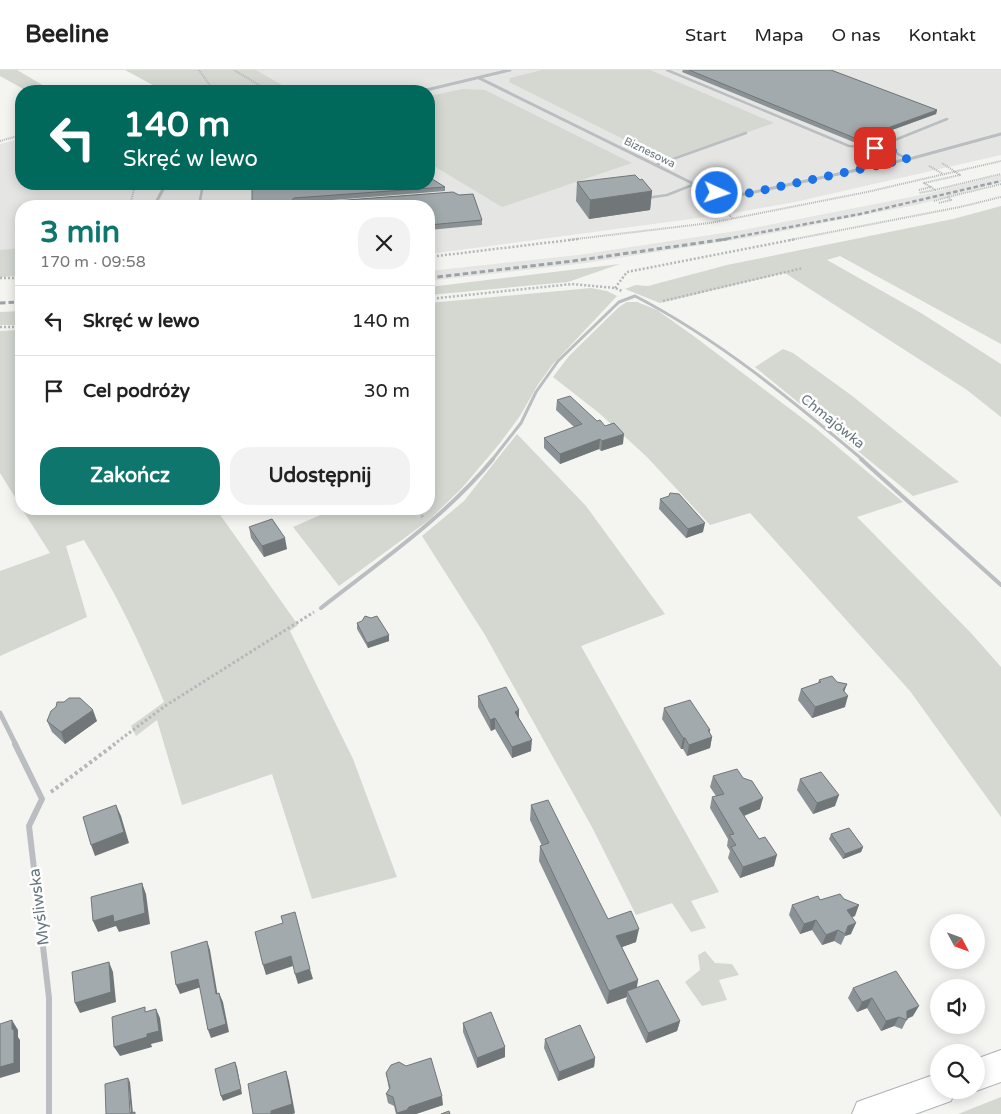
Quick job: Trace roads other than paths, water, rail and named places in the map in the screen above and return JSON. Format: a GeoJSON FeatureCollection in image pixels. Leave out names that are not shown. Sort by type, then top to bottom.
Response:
{"type":"FeatureCollection","features":[{"type":"Feature","properties":{"kind":"street"},"geometry":{"type":"LineString","coordinates":[[435,88],[510,70]]}},
{"type":"Feature","properties":{"kind":"street","name":"Biznesowa"},"geometry":{"type":"LineString","coordinates":[[479,78],[717,193],[745,194],[907,159],[1001,134]]}},
{"type":"Feature","properties":{"kind":"street","name":"Myśliwska"},"geometry":{"type":"LineString","coordinates":[[0,712],[42,799],[29,826],[49,998],[50,1114]]}},
{"type":"Feature","properties":{"kind":"street"},"geometry":{"type":"LineString","coordinates":[[985,1072],[1001,1066]]}},
{"type":"Feature","properties":{"kind":"street"},"geometry":{"type":"LineString","coordinates":[[869,1114],[930,1092]]}},
{"type":"Feature","properties":{"kind":"lane"},"geometry":{"type":"LineString","coordinates":[[667,70],[849,146],[875,148],[947,119]]}},
{"type":"Feature","properties":{"kind":"lane"},"geometry":{"type":"LineString","coordinates":[[656,165],[746,133]]}},
{"type":"Feature","properties":{"kind":"lane"},"geometry":{"type":"LineString","coordinates":[[882,145],[907,159]]}},
{"type":"Feature","properties":{"kind":"lane"},"geometry":{"type":"LineString","coordinates":[[645,198],[667,195],[695,184]]}},
{"type":"Feature","properties":{"kind":"lane","name":"Chmajówka"},"geometry":{"type":"LineString","coordinates":[[321,608],[431,522],[456,500],[492,461],[521,423],[536,392],[558,361],[619,302],[636,296],[650,303],[747,366],[891,483],[1001,585]]}},
{"type":"Feature","properties":{"kind":"railway"},"geometry":{"type":"LineString","coordinates":[[720,240],[860,214],[1001,181]]}},
{"type":"Feature","properties":{"kind":"railway"},"geometry":{"type":"LineString","coordinates":[[720,240],[727,239]]}},
{"type":"Feature","properties":{"kind":"railway"},"geometry":{"type":"LineString","coordinates":[[435,277],[573,261],[720,240]]}},
{"type":"Feature","properties":{"kind":"railway"},"geometry":{"type":"LineString","coordinates":[[0,303],[15,302]]}}]}
